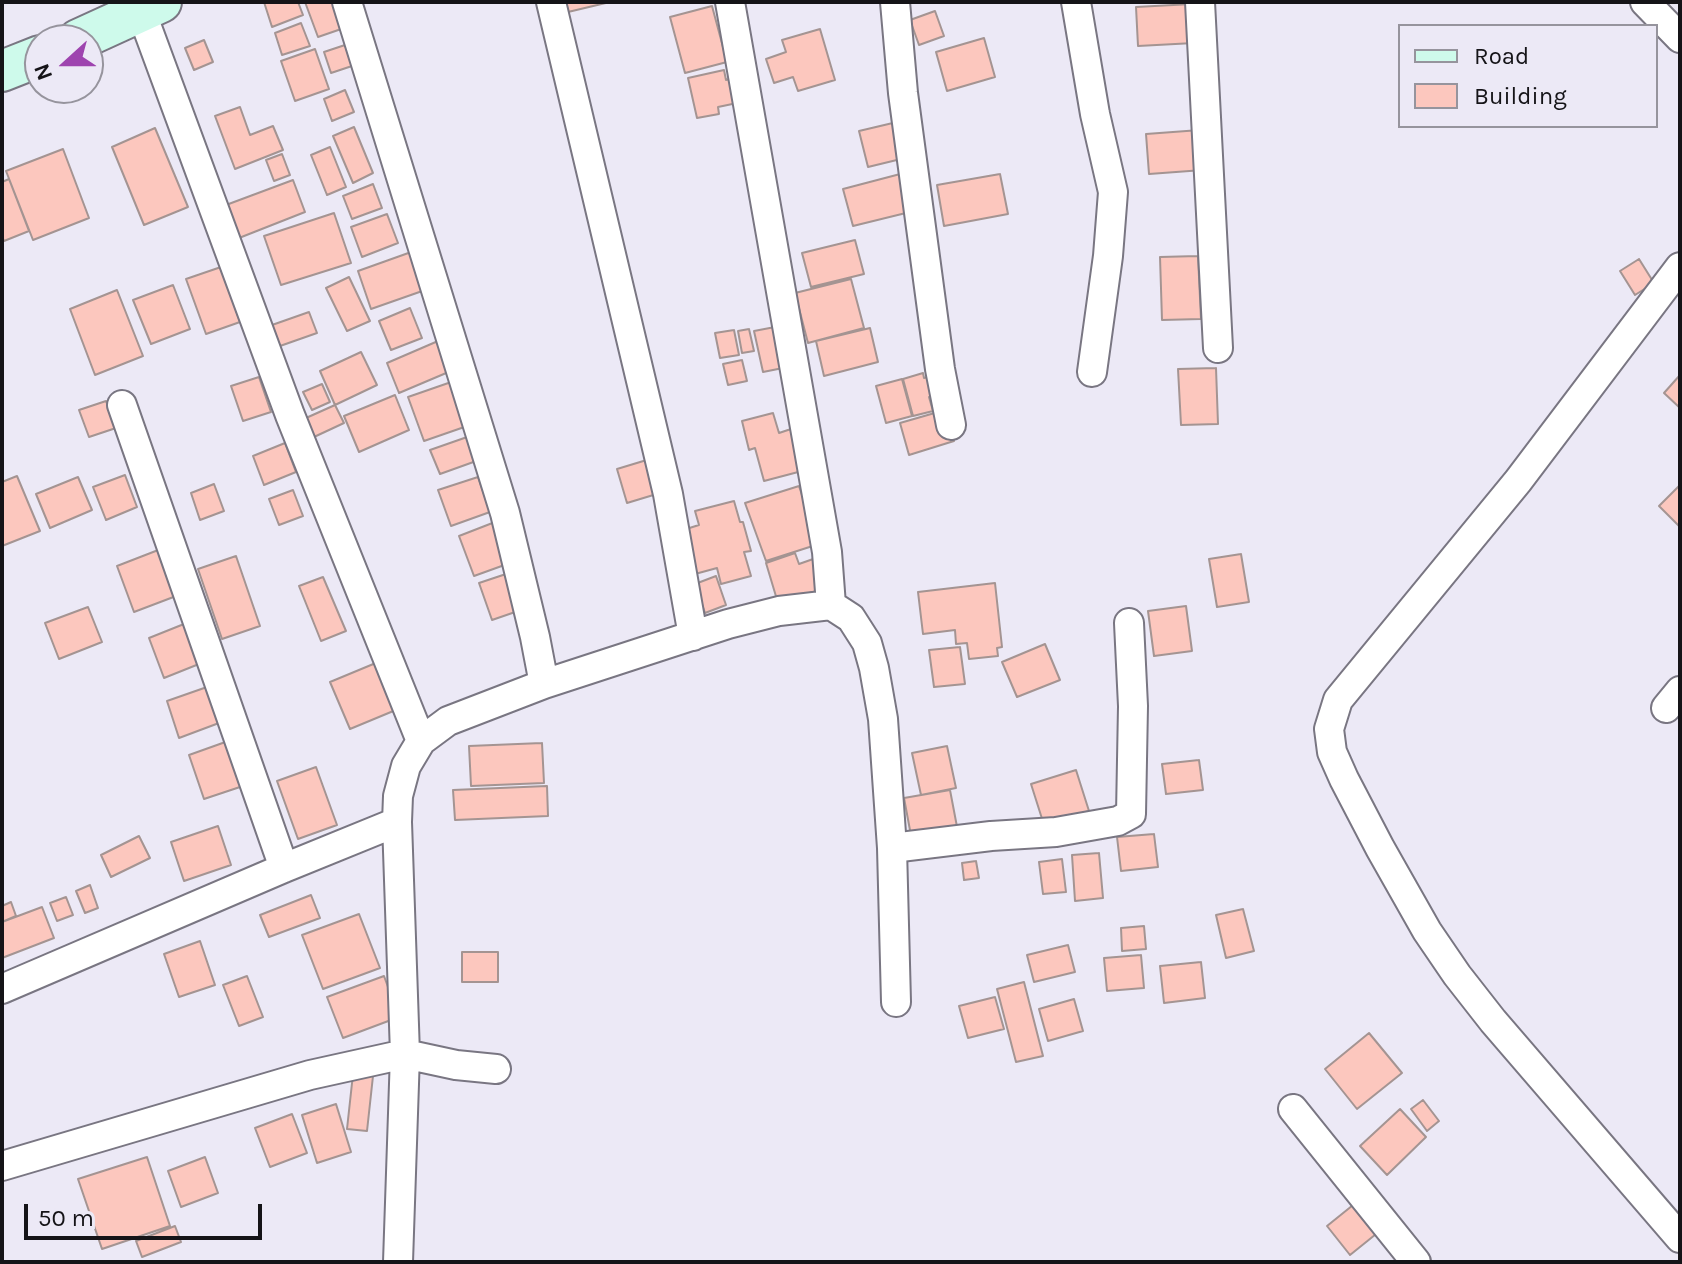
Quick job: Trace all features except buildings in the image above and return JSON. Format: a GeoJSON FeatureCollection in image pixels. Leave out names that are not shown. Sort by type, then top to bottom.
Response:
{"type":"FeatureCollection","features":[{"type":"Feature","properties":{"kind":"main road"},"geometry":{"type":"LineString","coordinates":[[104,28],[151,7]]}},
{"type":"Feature","properties":{"kind":"main road"},"geometry":{"type":"LineString","coordinates":[[2,71],[24,62]]}},
{"type":"Feature","properties":{"kind":"street"},"geometry":{"type":"LineString","coordinates":[[347,2],[505,513],[544,684]]}},
{"type":"Feature","properties":{"kind":"street"},"geometry":{"type":"LineString","coordinates":[[551,2],[668,494],[693,636]]}},
{"type":"Feature","properties":{"kind":"street"},"geometry":{"type":"LineString","coordinates":[[730,2],[827,552],[831,605]]}},
{"type":"Feature","properties":{"kind":"street"},"geometry":{"type":"LineString","coordinates":[[895,2],[915,185],[940,369],[951,425]]}},
{"type":"Feature","properties":{"kind":"street"},"geometry":{"type":"LineString","coordinates":[[1076,2],[1095,114],[1113,192],[1108,256],[1092,372]]}},
{"type":"Feature","properties":{"kind":"street"},"geometry":{"type":"LineString","coordinates":[[1200,2],[1218,348]]}},
{"type":"Feature","properties":{"kind":"street"},"geometry":{"type":"LineString","coordinates":[[1645,2],[1680,38]]}},
{"type":"Feature","properties":{"kind":"street"},"geometry":{"type":"LineString","coordinates":[[151,7],[290,415],[421,741]]}},
{"type":"Feature","properties":{"kind":"street"},"geometry":{"type":"LineString","coordinates":[[1680,267],[1518,481],[1338,700],[1329,729],[1332,752],[1344,779],[1414,907],[1457,975],[1680,1238]]}},
{"type":"Feature","properties":{"kind":"street"},"geometry":{"type":"LineString","coordinates":[[122,405],[284,868]]}},
{"type":"Feature","properties":{"kind":"street"},"geometry":{"type":"LineString","coordinates":[[398,1262],[405,1054],[398,796],[406,766],[421,741],[448,721],[544,684],[728,624],[779,611],[831,605],[851,618],[867,643],[883,719],[892,848],[896,1002]]}},
{"type":"Feature","properties":{"kind":"street"},"geometry":{"type":"LineString","coordinates":[[892,848],[1056,832],[1118,821],[1131,814],[1133,706],[1129,623]]}},
{"type":"Feature","properties":{"kind":"street"},"geometry":{"type":"LineString","coordinates":[[2,989],[397,822]]}},
{"type":"Feature","properties":{"kind":"street"},"geometry":{"type":"LineString","coordinates":[[2,1166],[310,1075],[405,1054],[456,1065],[496,1069]]}},
{"type":"Feature","properties":{"kind":"street"},"geometry":{"type":"LineString","coordinates":[[1293,1109],[1416,1262]]}}]}
